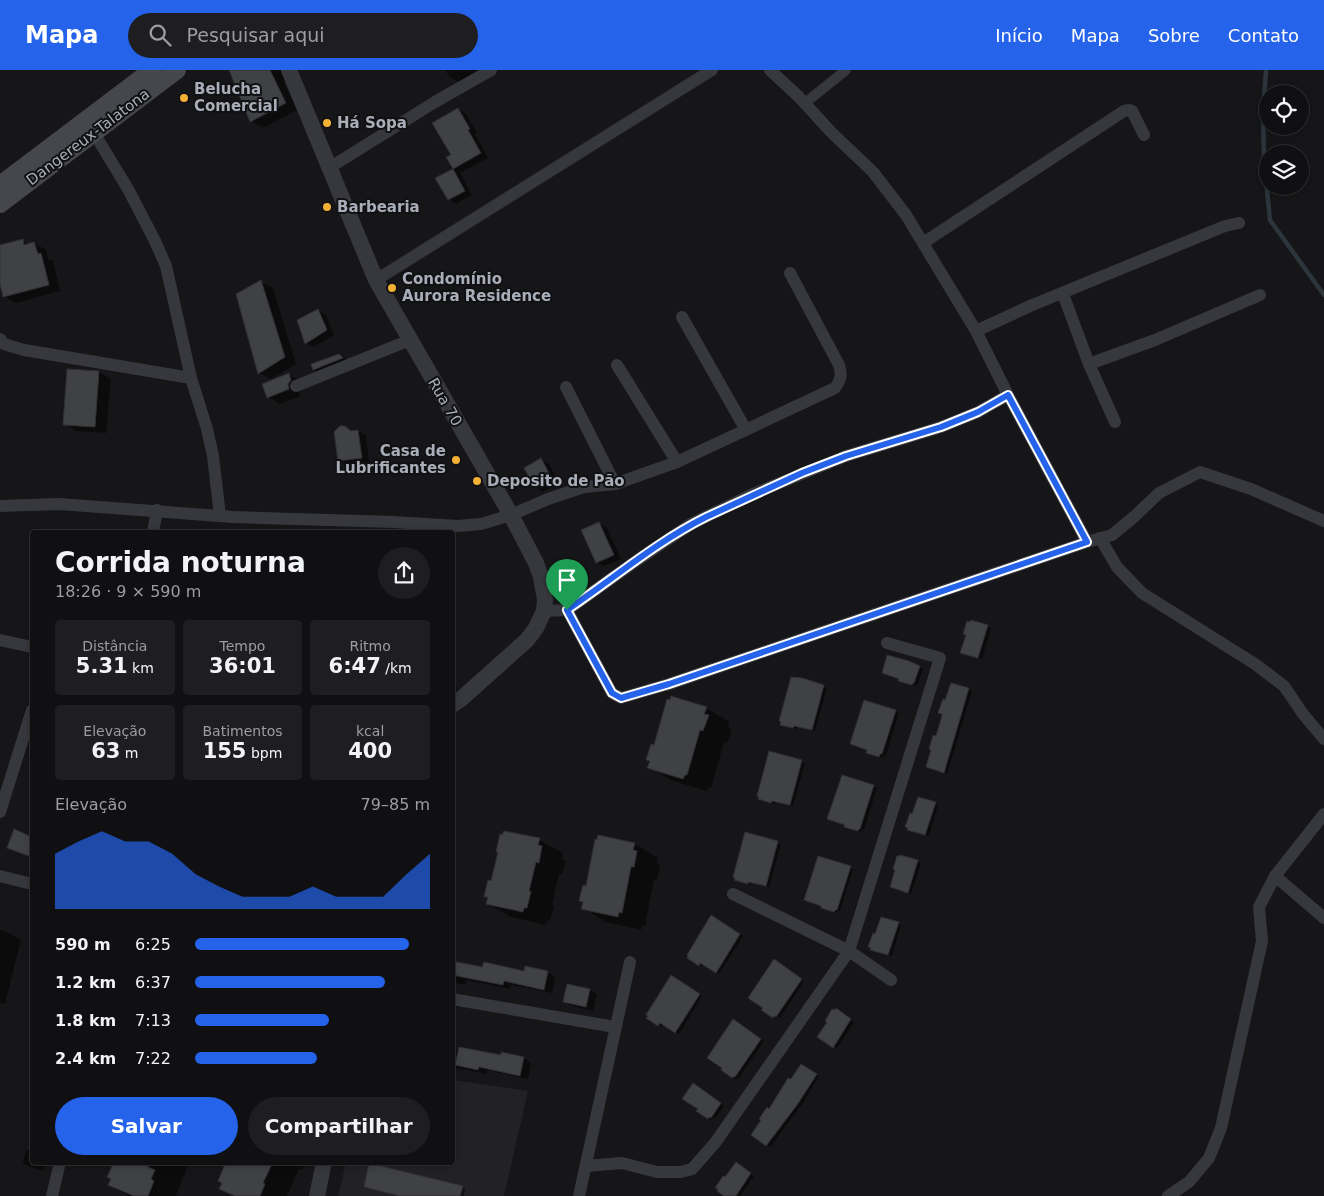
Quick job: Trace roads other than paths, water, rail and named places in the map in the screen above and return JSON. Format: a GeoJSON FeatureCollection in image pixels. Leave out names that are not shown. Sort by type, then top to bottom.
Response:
{"type":"FeatureCollection","features":[{"type":"Feature","properties":{"kind":"main road","name":"Dangereux-Talatona"},"geometry":{"type":"LineString","coordinates":[[0,185],[152,70]]}},
{"type":"Feature","properties":{"kind":"main road","name":"Dangereux-Talatona"},"geometry":{"type":"LineString","coordinates":[[0,204],[177,70]]}},
{"type":"Feature","properties":{"kind":"street","name":"Rua 70"},"geometry":{"type":"LineString","coordinates":[[289,70],[376,280],[511,515],[536,564],[541,577],[545,600],[544,611]]}},
{"type":"Feature","properties":{"kind":"street"},"geometry":{"type":"LineString","coordinates":[[330,168],[435,102],[491,70]]}},
{"type":"Feature","properties":{"kind":"street"},"geometry":{"type":"LineString","coordinates":[[376,280],[712,70]]}},
{"type":"Feature","properties":{"kind":"street"},"geometry":{"type":"LineString","coordinates":[[770,70],[873,172],[906,215],[976,331],[1087,542]]}},
{"type":"Feature","properties":{"kind":"street"},"geometry":{"type":"LineString","coordinates":[[805,103],[846,70]]}},
{"type":"Feature","properties":{"kind":"street"},"geometry":{"type":"LineString","coordinates":[[923,243],[1124,111],[1132,111],[1144,135]]}},
{"type":"Feature","properties":{"kind":"street"},"geometry":{"type":"LineString","coordinates":[[94,132],[128,189],[166,266],[191,378],[207,429],[213,456],[220,516]]}},
{"type":"Feature","properties":{"kind":"street"},"geometry":{"type":"LineString","coordinates":[[976,331],[1225,226],[1239,223]]}},
{"type":"Feature","properties":{"kind":"street"},"geometry":{"type":"LineString","coordinates":[[0,506],[59,504],[220,516],[458,526],[481,524],[511,515],[548,499],[584,487],[615,484],[677,462],[835,388],[842,374],[839,365],[790,273]]}},
{"type":"Feature","properties":{"kind":"street"},"geometry":{"type":"LineString","coordinates":[[1063,294],[1089,364],[1115,422]]}},
{"type":"Feature","properties":{"kind":"street"},"geometry":{"type":"LineString","coordinates":[[1089,364],[1155,340],[1260,295]]}},
{"type":"Feature","properties":{"kind":"street"},"geometry":{"type":"LineString","coordinates":[[682,317],[746,430]]}},
{"type":"Feature","properties":{"kind":"street"},"geometry":{"type":"LineString","coordinates":[[0,339],[4,344],[24,350],[191,378]]}},
{"type":"Feature","properties":{"kind":"street"},"geometry":{"type":"LineString","coordinates":[[296,386],[410,340]]}},
{"type":"Feature","properties":{"kind":"street"},"geometry":{"type":"LineString","coordinates":[[616,365],[677,462]]}},
{"type":"Feature","properties":{"kind":"street"},"geometry":{"type":"LineString","coordinates":[[566,387],[615,484]]}},
{"type":"Feature","properties":{"kind":"street"},"geometry":{"type":"LineString","coordinates":[[455,703],[527,640],[536,628],[544,611],[567,610],[691,524],[802,473],[854,453],[941,427],[978,412],[1008,395]]}},
{"type":"Feature","properties":{"kind":"street"},"geometry":{"type":"LineString","coordinates":[[567,610],[612,693],[621,698],[669,684],[1112,535],[1160,493],[1200,472],[1251,489],[1324,521]]}},
{"type":"Feature","properties":{"kind":"street"},"geometry":{"type":"LineString","coordinates":[[153,530],[157,510]]}},
{"type":"Feature","properties":{"kind":"street"},"geometry":{"type":"LineString","coordinates":[[1100,538],[1117,567],[1142,593],[1255,664],[1284,686],[1303,714],[1324,739]]}},
{"type":"Feature","properties":{"kind":"street"},"geometry":{"type":"LineString","coordinates":[[0,640],[30,647]]}},
{"type":"Feature","properties":{"kind":"street"},"geometry":{"type":"LineString","coordinates":[[586,1166],[622,1163],[670,1174],[692,1169],[715,1144],[849,951],[940,658],[887,643]]}},
{"type":"Feature","properties":{"kind":"street"},"geometry":{"type":"LineString","coordinates":[[0,812],[30,716]]}},
{"type":"Feature","properties":{"kind":"street"},"geometry":{"type":"LineString","coordinates":[[1168,1196],[1189,1182],[1209,1158],[1221,1128],[1262,941],[1259,907],[1276,876],[1324,814]]}},
{"type":"Feature","properties":{"kind":"street"},"geometry":{"type":"LineString","coordinates":[[0,876],[30,884]]}},
{"type":"Feature","properties":{"kind":"street"},"geometry":{"type":"LineString","coordinates":[[1276,876],[1324,918]]}},
{"type":"Feature","properties":{"kind":"street"},"geometry":{"type":"LineString","coordinates":[[733,894],[849,951],[891,980]]}},
{"type":"Feature","properties":{"kind":"street"},"geometry":{"type":"LineString","coordinates":[[580,1196],[630,962]]}},
{"type":"Feature","properties":{"kind":"street"},"geometry":{"type":"LineString","coordinates":[[455,1000],[615,1027]]}},
{"type":"Feature","properties":{"kind":"street"},"geometry":{"type":"LineString","coordinates":[[52,1196],[59,1165]]}},
{"type":"Feature","properties":{"kind":"street"},"geometry":{"type":"LineString","coordinates":[[317,1196],[323,1165]]}},
{"type":"Feature","properties":{"kind":"waterway"},"geometry":{"type":"LineString","coordinates":[[1266,70],[1263,112],[1264,160],[1270,220],[1324,295]]}},
{"type":"Feature","properties":{"kind":"place","name":"Belucha Comercial"},"geometry":{"type":"Point","coordinates":[184,98]}},
{"type":"Feature","properties":{"kind":"place","name":"Há Sopa"},"geometry":{"type":"Point","coordinates":[327,123]}},
{"type":"Feature","properties":{"kind":"place","name":"Barbearia"},"geometry":{"type":"Point","coordinates":[327,207]}},
{"type":"Feature","properties":{"kind":"place","name":"Condomínio Aurora Residence"},"geometry":{"type":"Point","coordinates":[392,288]}},
{"type":"Feature","properties":{"kind":"place","name":"Casa de Lubrificantes"},"geometry":{"type":"Point","coordinates":[456,460]}},
{"type":"Feature","properties":{"kind":"place","name":"Deposito de Pão"},"geometry":{"type":"Point","coordinates":[477,481]}}]}
